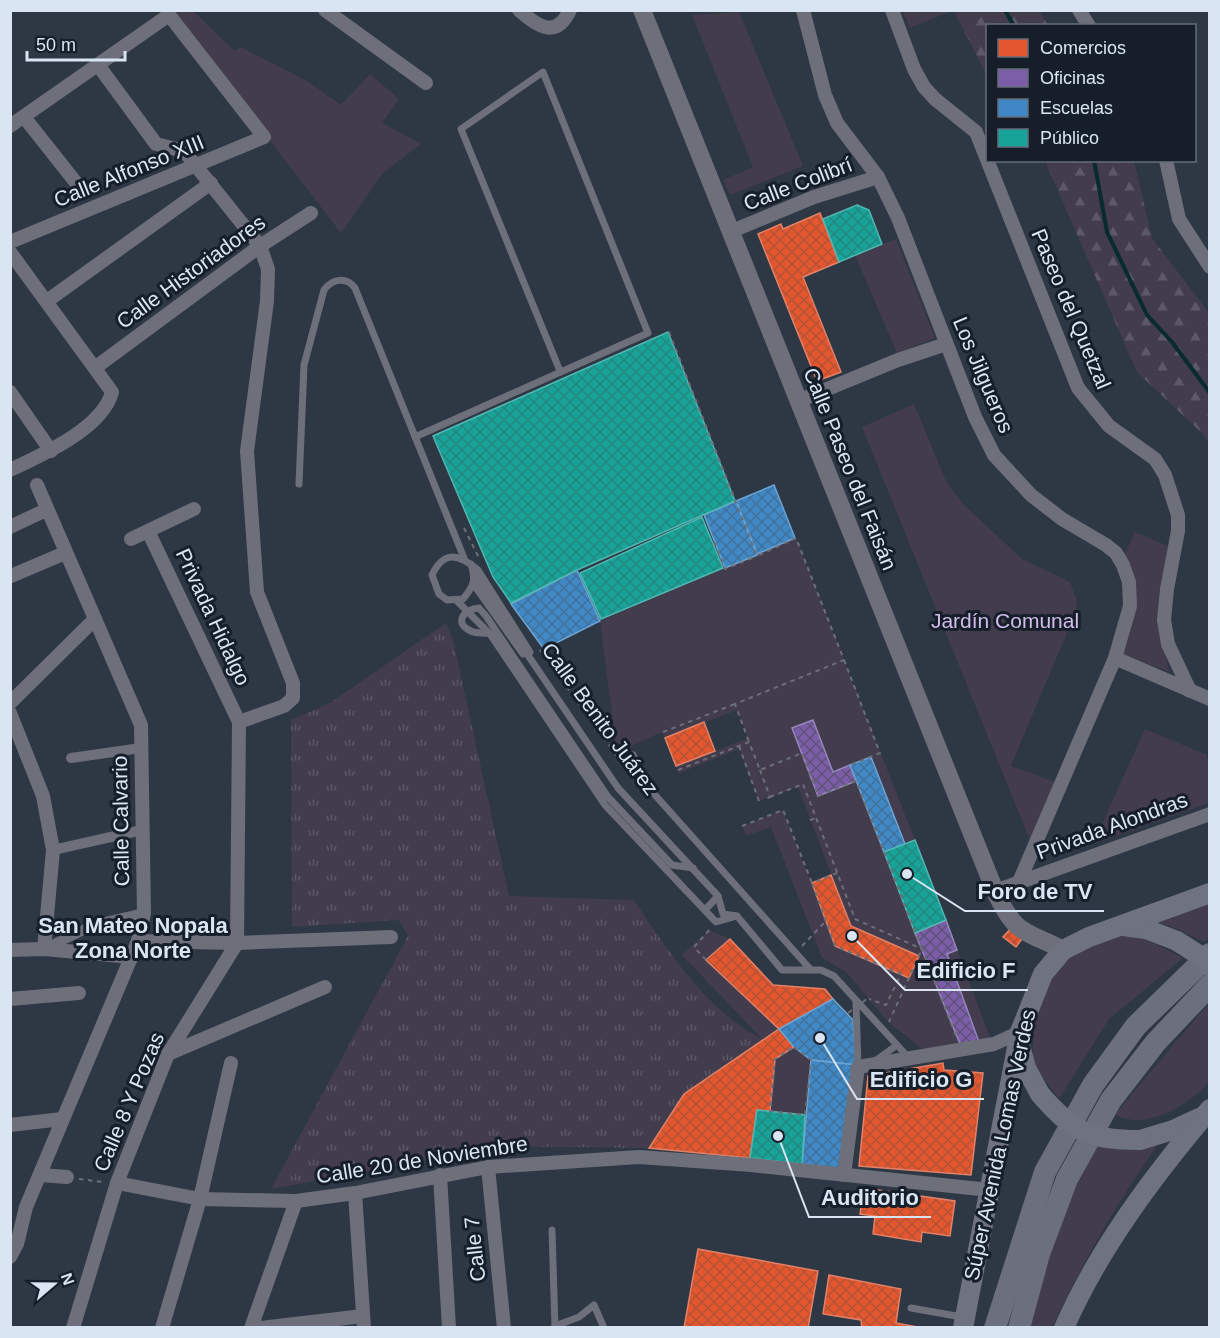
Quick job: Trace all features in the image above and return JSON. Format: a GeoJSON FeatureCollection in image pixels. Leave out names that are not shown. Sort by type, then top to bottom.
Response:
{"type":"FeatureCollection","features":[{"type":"Feature","properties":{"kind":"main road"},"geometry":{"type":"LineString","coordinates":[[1058,954],[1117,926],[1209,893]]}},
{"type":"Feature","properties":{"kind":"main road"},"geometry":{"type":"LineString","coordinates":[[1117,926],[1146,929],[1177,941],[1202,957],[1209,966]]}},
{"type":"Feature","properties":{"kind":"main road","name":"Súper Avenida Lomas Verdes"},"geometry":{"type":"LineString","coordinates":[[964,1323],[1019,1036],[1030,1001],[1058,954]]}},
{"type":"Feature","properties":{"kind":"main road","name":"Súper Avenida Lomas Verdes"},"geometry":{"type":"LineString","coordinates":[[995,1328],[1044,1172],[1093,1085],[1136,1026],[1209,954]]}},
{"type":"Feature","properties":{"kind":"main road"},"geometry":{"type":"LineString","coordinates":[[1019,1328],[1039,1254],[1067,1179],[1111,1100],[1156,1042],[1209,985]]}},
{"type":"Feature","properties":{"kind":"main road"},"geometry":{"type":"LineString","coordinates":[[1019,1036],[1026,1068],[1040,1094],[1058,1114],[1080,1131],[1107,1140],[1140,1140],[1173,1130],[1207,1112]]}},
{"type":"Feature","properties":{"kind":"main road"},"geometry":{"type":"LineString","coordinates":[[1071,1323],[1095,1270],[1151,1183],[1207,1112]]}},
{"type":"Feature","properties":{"kind":"street"},"geometry":{"type":"LineString","coordinates":[[325,10],[426,83]]}},
{"type":"Feature","properties":{"kind":"street"},"geometry":{"type":"LineString","coordinates":[[519,10],[538,27],[548,28],[558,26],[566,19],[570,10]]}},
{"type":"Feature","properties":{"kind":"street","name":"Calle Paseo del Faisán"},"geometry":{"type":"LineString","coordinates":[[642,10],[995,891],[1006,913],[1028,936],[1043,940],[1058,954]]}},
{"type":"Feature","properties":{"kind":"street","name":"Los Jilgueros"},"geometry":{"type":"LineString","coordinates":[[802,10],[825,95],[837,123],[878,177],[898,218],[975,417],[994,455],[1031,495],[1062,519],[1106,545],[1123,565],[1129,582],[1130,606],[1115,658],[1019,882]]}},
{"type":"Feature","properties":{"kind":"street","name":"Paseo del Quetzal"},"geometry":{"type":"LineString","coordinates":[[892,10],[914,69],[924,87],[935,99],[976,132],[986,157]]}},
{"type":"Feature","properties":{"kind":"street"},"geometry":{"type":"LineString","coordinates":[[1079,10],[1088,24]]}},
{"type":"Feature","properties":{"kind":"street","name":"Calle Alfonso XIII"},"geometry":{"type":"LineString","coordinates":[[10,242],[264,137],[169,15],[98,65]]}},
{"type":"Feature","properties":{"kind":"street"},"geometry":{"type":"LineString","coordinates":[[10,126],[98,65],[156,144],[184,151],[197,166],[260,246],[268,269],[267,302],[246,451],[257,592],[293,683],[292,698],[284,706],[239,722],[237,943]]}},
{"type":"Feature","properties":{"kind":"street"},"geometry":{"type":"LineString","coordinates":[[24,117],[77,184]]}},
{"type":"Feature","properties":{"kind":"street","name":"Paseo del Quetzal"},"geometry":{"type":"LineString","coordinates":[[988,162],[1078,388],[1108,426],[1155,459],[1165,475],[1178,515],[1178,531],[1167,589],[1164,620],[1168,644],[1190,691]]}},
{"type":"Feature","properties":{"kind":"street"},"geometry":{"type":"LineString","coordinates":[[1166,162],[1179,219],[1209,267]]}},
{"type":"Feature","properties":{"kind":"street","name":"Calle Colibrí"},"geometry":{"type":"LineString","coordinates":[[732,231],[814,196],[878,177]]}},
{"type":"Feature","properties":{"kind":"street"},"geometry":{"type":"LineString","coordinates":[[47,301],[211,183]]}},
{"type":"Feature","properties":{"kind":"street","name":"Calle Historiadores"},"geometry":{"type":"LineString","coordinates":[[96,367],[260,246],[311,213]]}},
{"type":"Feature","properties":{"kind":"street"},"geometry":{"type":"LineString","coordinates":[[10,252],[112,392],[110,403],[98,417],[51,451],[10,470]]}},
{"type":"Feature","properties":{"kind":"street"},"geometry":{"type":"LineString","coordinates":[[798,401],[898,360],[946,344]]}},
{"type":"Feature","properties":{"kind":"street"},"geometry":{"type":"LineString","coordinates":[[10,392],[51,451]]}},
{"type":"Feature","properties":{"kind":"street","name":"Calle Calvario"},"geometry":{"type":"LineString","coordinates":[[10,1257],[26,1207],[132,957],[144,913],[141,725],[37,485]]}},
{"type":"Feature","properties":{"kind":"street"},"geometry":{"type":"LineString","coordinates":[[131,539],[194,509]]}},
{"type":"Feature","properties":{"kind":"street"},"geometry":{"type":"LineString","coordinates":[[10,527],[46,510]]}},
{"type":"Feature","properties":{"kind":"street","name":"Privada Hidalgo"},"geometry":{"type":"LineString","coordinates":[[148,531],[239,722]]}},
{"type":"Feature","properties":{"kind":"street"},"geometry":{"type":"LineString","coordinates":[[11,576],[65,553]]}},
{"type":"Feature","properties":{"kind":"street"},"geometry":{"type":"LineString","coordinates":[[10,703],[94,619]]}},
{"type":"Feature","properties":{"kind":"street"},"geometry":{"type":"LineString","coordinates":[[1115,658],[1209,699]]}},
{"type":"Feature","properties":{"kind":"street"},"geometry":{"type":"LineString","coordinates":[[10,713],[43,796],[53,850],[44,949]]}},
{"type":"Feature","properties":{"kind":"street"},"geometry":{"type":"LineString","coordinates":[[71,758],[141,748]]}},
{"type":"Feature","properties":{"kind":"street","name":"Privada Alondras"},"geometry":{"type":"LineString","coordinates":[[995,891],[1209,814]]}},
{"type":"Feature","properties":{"kind":"street"},"geometry":{"type":"LineString","coordinates":[[53,850],[142,830]]}},
{"type":"Feature","properties":{"kind":"street"},"geometry":{"type":"LineString","coordinates":[[44,949],[96,924],[144,913]]}},
{"type":"Feature","properties":{"kind":"street"},"geometry":{"type":"LineString","coordinates":[[138,941],[237,943],[391,937]]}},
{"type":"Feature","properties":{"kind":"street","name":"Calle 8 Y Pozas"},"geometry":{"type":"LineString","coordinates":[[73,1328],[117,1183],[168,1054],[237,943]]}},
{"type":"Feature","properties":{"kind":"street"},"geometry":{"type":"LineString","coordinates":[[10,950],[44,949],[132,957]]}},
{"type":"Feature","properties":{"kind":"street"},"geometry":{"type":"LineString","coordinates":[[168,1054],[325,987]]}},
{"type":"Feature","properties":{"kind":"street"},"geometry":{"type":"LineString","coordinates":[[10,999],[79,993]]}},
{"type":"Feature","properties":{"kind":"street"},"geometry":{"type":"LineString","coordinates":[[844,1175],[864,1066],[994,1044],[1019,1036]]}},
{"type":"Feature","properties":{"kind":"street"},"geometry":{"type":"LineString","coordinates":[[162,1328],[200,1199],[231,1063]]}},
{"type":"Feature","properties":{"kind":"street"},"geometry":{"type":"LineString","coordinates":[[10,1125],[62,1119]]}},
{"type":"Feature","properties":{"kind":"street","name":"Calle 20 de Noviembre"},"geometry":{"type":"LineString","coordinates":[[117,1183],[200,1199],[296,1201],[355,1193],[488,1167],[639,1157],[990,1190]]}},
{"type":"Feature","properties":{"kind":"street","name":"Calle 7"},"geometry":{"type":"LineString","coordinates":[[488,1167],[504,1328]]}},
{"type":"Feature","properties":{"kind":"street"},"geometry":{"type":"LineString","coordinates":[[40,1175],[67,1177]]}},
{"type":"Feature","properties":{"kind":"street"},"geometry":{"type":"LineString","coordinates":[[440,1175],[448,1328]]}},
{"type":"Feature","properties":{"kind":"street"},"geometry":{"type":"LineString","coordinates":[[261,1328],[363,1322],[355,1193]]}},
{"type":"Feature","properties":{"kind":"street"},"geometry":{"type":"LineString","coordinates":[[251,1328],[296,1201]]}},
{"type":"Feature","properties":{"kind":"street"},"geometry":{"type":"LineString","coordinates":[[10,1209],[26,1207]]}},
{"type":"Feature","properties":{"kind":"lane"},"geometry":{"type":"LineString","coordinates":[[415,437],[648,333],[543,72],[461,129],[560,371]]}},
{"type":"Feature","properties":{"kind":"lane"},"geometry":{"type":"LineString","coordinates":[[299,483],[304,365],[322,296],[329,283],[339,279],[352,284],[355,288],[464,558],[478,570],[525,641],[540,670]]}},
{"type":"Feature","properties":{"kind":"lane"},"geometry":{"type":"LineString","coordinates":[[464,558],[450,556],[438,562],[432,574],[439,594],[447,600],[463,599],[474,581],[471,564]]}},
{"type":"Feature","properties":{"kind":"lane","name":"Calle Benito Juárez"},"geometry":{"type":"LineString","coordinates":[[474,581],[540,670],[618,788],[718,896],[723,914],[737,916],[782,970],[821,970],[834,976],[908,1057]]}},
{"type":"Feature","properties":{"kind":"lane"},"geometry":{"type":"LineString","coordinates":[[456,600],[490,634],[604,806],[716,922],[737,916]]}},
{"type":"Feature","properties":{"kind":"lane"},"geometry":{"type":"LineString","coordinates":[[490,634],[473,633],[463,626],[461,620],[466,611],[479,608],[486,616],[608,797],[672,865],[693,867]]}},
{"type":"Feature","properties":{"kind":"lane"},"geometry":{"type":"LineString","coordinates":[[633,755],[647,786],[811,970]]}},
{"type":"Feature","properties":{"kind":"lane"},"geometry":{"type":"LineString","coordinates":[[705,910],[718,896]]}},
{"type":"Feature","properties":{"kind":"lane"},"geometry":{"type":"LineString","coordinates":[[856,1002],[864,1066],[897,1045]]}},
{"type":"Feature","properties":{"kind":"lane"},"geometry":{"type":"LineString","coordinates":[[552,1230],[555,1327],[579,1317],[594,1305],[604,1328]]}},
{"type":"Feature","properties":{"kind":"lane"},"geometry":{"type":"LineString","coordinates":[[911,1308],[964,1323]]}},
{"type":"Feature","properties":{"kind":"path"},"geometry":{"type":"LineString","coordinates":[[669,332],[757,556]]}},
{"type":"Feature","properties":{"kind":"path"},"geometry":{"type":"LineString","coordinates":[[464,528],[480,558]]}},
{"type":"Feature","properties":{"kind":"path"},"geometry":{"type":"LineString","coordinates":[[714,542],[724,569],[796,538],[880,753],[850,765]]}},
{"type":"Feature","properties":{"kind":"path"},"geometry":{"type":"LineString","coordinates":[[538,648],[635,781]]}},
{"type":"Feature","properties":{"kind":"path"},"geometry":{"type":"LineString","coordinates":[[663,732],[844,660]]}},
{"type":"Feature","properties":{"kind":"path"},"geometry":{"type":"LineString","coordinates":[[735,704],[770,797]]}},
{"type":"Feature","properties":{"kind":"path"},"geometry":{"type":"LineString","coordinates":[[678,770],[749,742]]}},
{"type":"Feature","properties":{"kind":"path"},"geometry":{"type":"LineString","coordinates":[[739,746],[759,801]]}},
{"type":"Feature","properties":{"kind":"path"},"geometry":{"type":"LineString","coordinates":[[760,770],[802,753],[818,796]]}},
{"type":"Feature","properties":{"kind":"path"},"geometry":{"type":"LineString","coordinates":[[809,799],[856,781],[956,1036]]}},
{"type":"Feature","properties":{"kind":"path"},"geometry":{"type":"LineString","coordinates":[[765,799],[803,784],[855,919],[922,949]]}},
{"type":"Feature","properties":{"kind":"path"},"geometry":{"type":"LineString","coordinates":[[742,826],[783,810],[835,946],[901,974],[886,1005]]}},
{"type":"Feature","properties":{"kind":"path"},"geometry":{"type":"LineString","coordinates":[[810,820],[816,818]]}},
{"type":"Feature","properties":{"kind":"path"},"geometry":{"type":"LineString","coordinates":[[812,883],[837,873]]}},
{"type":"Feature","properties":{"kind":"path"},"geometry":{"type":"LineString","coordinates":[[808,940],[826,921]]}},
{"type":"Feature","properties":{"kind":"path"},"geometry":{"type":"LineString","coordinates":[[706,960],[694,948],[716,922]]}},
{"type":"Feature","properties":{"kind":"path"},"geometry":{"type":"LineString","coordinates":[[889,1023],[922,949]]}},
{"type":"Feature","properties":{"kind":"path"},"geometry":{"type":"LineString","coordinates":[[848,1013],[868,998],[896,1009]]}},
{"type":"Feature","properties":{"kind":"path"},"geometry":{"type":"LineString","coordinates":[[794,1047],[811,1060],[805,1114],[770,1111],[775,1059],[794,1047]]}},
{"type":"Feature","properties":{"kind":"path"},"geometry":{"type":"LineString","coordinates":[[67,1177],[117,1183]]}},
{"type":"Feature","properties":{"kind":"green space"},"geometry":{"type":"Polygon","coordinates":[[[903,10],[954,10],[910,28],[903,11],[903,10]]]}},
{"type":"Feature","properties":{"kind":"green space"},"geometry":{"type":"Polygon","coordinates":[[[170,11],[193,11],[235,51],[241,47],[307,81],[341,105],[370,74],[399,99],[382,123],[421,144],[383,173],[341,233],[170,11]]]}},
{"type":"Feature","properties":{"kind":"green space"},"geometry":{"type":"Polygon","coordinates":[[[954,11],[1039,11],[1047,24],[986,24],[986,74],[954,11]]]}},
{"type":"Feature","properties":{"kind":"green space"},"geometry":{"type":"Polygon","coordinates":[[[739,12],[803,166],[730,195],[723,180],[753,167],[692,15],[739,12]]]}},
{"type":"Feature","properties":{"kind":"green space"},"geometry":{"type":"Polygon","coordinates":[[[1045,162],[1134,162],[1152,238],[1209,313],[1209,443],[1204,435],[1137,372],[1045,162]]]}},
{"type":"Feature","properties":{"kind":"green space"},"geometry":{"type":"Polygon","coordinates":[[[896,239],[935,338],[897,353],[855,255],[896,239]]]}},
{"type":"Feature","properties":{"kind":"green space","name":"Jardín Comunal"},"geometry":{"type":"Polygon","coordinates":[[[914,404],[946,481],[963,504],[1022,559],[1070,582],[1077,601],[1076,611],[1011,766],[1055,782],[1030,840],[862,427],[914,404]]]}},
{"type":"Feature","properties":{"kind":"green space"},"geometry":{"type":"Polygon","coordinates":[[[1135,532],[1168,546],[1159,595],[1159,619],[1169,672],[1119,652],[1128,624],[1123,558],[1135,532]]]}},
{"type":"Feature","properties":{"kind":"green space"},"geometry":{"type":"Polygon","coordinates":[[[796,538],[915,840],[905,844],[871,757],[833,772],[813,720],[792,728],[818,795],[856,781],[960,1044],[924,1050],[889,1023],[846,972],[822,958],[771,827],[746,836],[742,826],[783,810],[835,946],[909,977],[919,957],[851,926],[798,787],[759,801],[739,749],[679,773],[676,766],[748,738],[737,710],[665,738],[662,732],[617,753],[600,621],[796,538]]]}},
{"type":"Feature","properties":{"kind":"green space"},"geometry":{"type":"Polygon","coordinates":[[[446,623],[453,640],[509,896],[634,900],[675,959],[706,996],[742,1027],[762,1039],[684,1094],[649,1148],[498,1146],[271,1189],[408,936],[399,920],[292,927],[291,720],[330,703],[446,623]]]}},
{"type":"Feature","properties":{"kind":"green space"},"geometry":{"type":"Polygon","coordinates":[[[1145,729],[1207,755],[1209,803],[1093,844],[1145,729]]]}},
{"type":"Feature","properties":{"kind":"green space"},"geometry":{"type":"Polygon","coordinates":[[[1209,902],[1209,938],[1204,942],[1178,929],[1154,921],[1209,902]]]}},
{"type":"Feature","properties":{"kind":"green space"},"geometry":{"type":"Polygon","coordinates":[[[709,930],[730,939],[706,961],[779,1029],[762,1039],[682,955],[709,930]]]}},
{"type":"Feature","properties":{"kind":"green space"},"geometry":{"type":"Polygon","coordinates":[[[1115,934],[1143,938],[1183,958],[1109,1019],[1059,1099],[1033,1064],[1032,1019],[1048,976],[1076,951],[1115,934]]]}},
{"type":"Feature","properties":{"kind":"green space"},"geometry":{"type":"Polygon","coordinates":[[[957,950],[991,1040],[979,1042],[947,954],[957,950]]]}},
{"type":"Feature","properties":{"kind":"green space"},"geometry":{"type":"Polygon","coordinates":[[[1209,1003],[1208,1083],[1194,1097],[1167,1113],[1148,1119],[1135,1120],[1114,1115],[1209,1003]]]}},
{"type":"Feature","properties":{"kind":"green space"},"geometry":{"type":"Polygon","coordinates":[[[794,1047],[811,1060],[805,1115],[770,1111],[775,1059],[794,1047]]]}},
{"type":"Feature","properties":{"kind":"green space"},"geometry":{"type":"Polygon","coordinates":[[[1160,1141],[1102,1232],[1052,1327],[1027,1328],[1044,1255],[1090,1146],[1160,1141]]]}},
{"type":"Feature","properties":{"kind":"building: Comercios"},"geometry":{"type":"Polygon","coordinates":[[[820,213],[839,262],[803,277],[841,372],[817,381],[758,234],[781,224],[783,229],[820,213]]]}},
{"type":"Feature","properties":{"kind":"building: Comercios"},"geometry":{"type":"Polygon","coordinates":[[[704,722],[715,751],[676,766],[665,738],[704,722]]]}},
{"type":"Feature","properties":{"kind":"building: Comercios"},"geometry":{"type":"Polygon","coordinates":[[[831,875],[851,926],[919,956],[909,978],[835,946],[812,883],[831,875]]]}},
{"type":"Feature","properties":{"kind":"building: Comercios"},"geometry":{"type":"Polygon","coordinates":[[[1013,926],[1024,936],[1016,947],[1003,937],[1013,926]]]}},
{"type":"Feature","properties":{"kind":"building: Comercios"},"geometry":{"type":"Polygon","coordinates":[[[730,939],[773,985],[825,989],[833,999],[779,1029],[706,960],[730,939]]]}},
{"type":"Feature","properties":{"kind":"building: Comercios"},"geometry":{"type":"Polygon","coordinates":[[[779,1029],[794,1047],[775,1059],[770,1111],[757,1110],[750,1158],[649,1148],[684,1094],[779,1029]]]}},
{"type":"Feature","properties":{"kind":"building: Comercios"},"geometry":{"type":"Polygon","coordinates":[[[943,1063],[944,1070],[983,1073],[971,1175],[859,1166],[868,1076],[943,1063]]]}},
{"type":"Feature","properties":{"kind":"building: Comercios"},"geometry":{"type":"Polygon","coordinates":[[[864,1188],[955,1201],[950,1236],[922,1232],[921,1242],[873,1234],[875,1216],[860,1214],[864,1188]]]}},
{"type":"Feature","properties":{"kind":"building: Comercios"},"geometry":{"type":"Polygon","coordinates":[[[698,1249],[818,1271],[808,1328],[684,1328],[698,1249]]]}},
{"type":"Feature","properties":{"kind":"building: Comercios"},"geometry":{"type":"Polygon","coordinates":[[[829,1275],[901,1289],[896,1323],[923,1328],[862,1328],[861,1320],[823,1314],[829,1275]]]}},
{"type":"Feature","properties":{"kind":"building: Oficinas"},"geometry":{"type":"Polygon","coordinates":[[[813,720],[833,772],[850,765],[856,781],[818,796],[792,728],[813,720]]]}},
{"type":"Feature","properties":{"kind":"building: Oficinas"},"geometry":{"type":"Polygon","coordinates":[[[946,920],[957,950],[947,954],[979,1042],[960,1044],[915,933],[946,920]]]}},
{"type":"Feature","properties":{"kind":"building: Escuelas"},"geometry":{"type":"Polygon","coordinates":[[[774,485],[795,538],[757,554],[736,501],[774,485]]]}},
{"type":"Feature","properties":{"kind":"building: Escuelas"},"geometry":{"type":"Polygon","coordinates":[[[736,501],[757,555],[725,568],[704,515],[736,501]]]}},
{"type":"Feature","properties":{"kind":"building: Escuelas"},"geometry":{"type":"Polygon","coordinates":[[[577,570],[600,621],[544,649],[511,604],[577,570]]]}},
{"type":"Feature","properties":{"kind":"building: Escuelas"},"geometry":{"type":"Polygon","coordinates":[[[871,757],[905,844],[884,852],[850,765],[871,757]]]}},
{"type":"Feature","properties":{"kind":"building: Escuelas"},"geometry":{"type":"Polygon","coordinates":[[[833,999],[853,1020],[856,1065],[811,1060],[794,1047],[779,1029],[833,999]]]}},
{"type":"Feature","properties":{"kind":"building: Escuelas"},"geometry":{"type":"Polygon","coordinates":[[[811,1060],[856,1065],[842,1169],[802,1164],[811,1060]]]}},
{"type":"Feature","properties":{"kind":"building: Público"},"geometry":{"type":"Polygon","coordinates":[[[857,205],[869,210],[882,244],[839,262],[823,219],[857,205]]]}},
{"type":"Feature","properties":{"kind":"building: Público"},"geometry":{"type":"Polygon","coordinates":[[[668,332],[735,501],[577,570],[511,603],[493,577],[433,436],[668,332]]]}},
{"type":"Feature","properties":{"kind":"building: Público"},"geometry":{"type":"Polygon","coordinates":[[[702,517],[723,568],[601,619],[580,573],[702,517]]]}},
{"type":"Feature","properties":{"kind":"building: Público"},"geometry":{"type":"Polygon","coordinates":[[[915,840],[946,920],[915,933],[884,852],[915,840]]]}},
{"type":"Feature","properties":{"kind":"building: Público"},"geometry":{"type":"Polygon","coordinates":[[[757,1110],[805,1115],[802,1164],[750,1158],[757,1110]]]}},
{"type":"Feature","properties":{"kind":"waterway"},"geometry":{"type":"LineString","coordinates":[[1005,10],[1013,24]]}},
{"type":"Feature","properties":{"kind":"waterway"},"geometry":{"type":"LineString","coordinates":[[1094,162],[1107,232],[1147,315],[1172,342],[1210,393]]}},
{"type":"Feature","properties":{"kind":"place","name":"Foro de TV"},"geometry":{"type":"Point","coordinates":[907,874]}},
{"type":"Feature","properties":{"kind":"place","name":"Edificio F"},"geometry":{"type":"Point","coordinates":[852,936]}},
{"type":"Feature","properties":{"kind":"place","name":"Edificio G"},"geometry":{"type":"Point","coordinates":[820,1038]}},
{"type":"Feature","properties":{"kind":"place","name":"Auditorio"},"geometry":{"type":"Point","coordinates":[778,1136]}},
{"type":"Feature","properties":{"kind":"district","name":"San Mateo Nopala Zona Norte"},"geometry":{"type":"Point","coordinates":[133,938]}}]}
